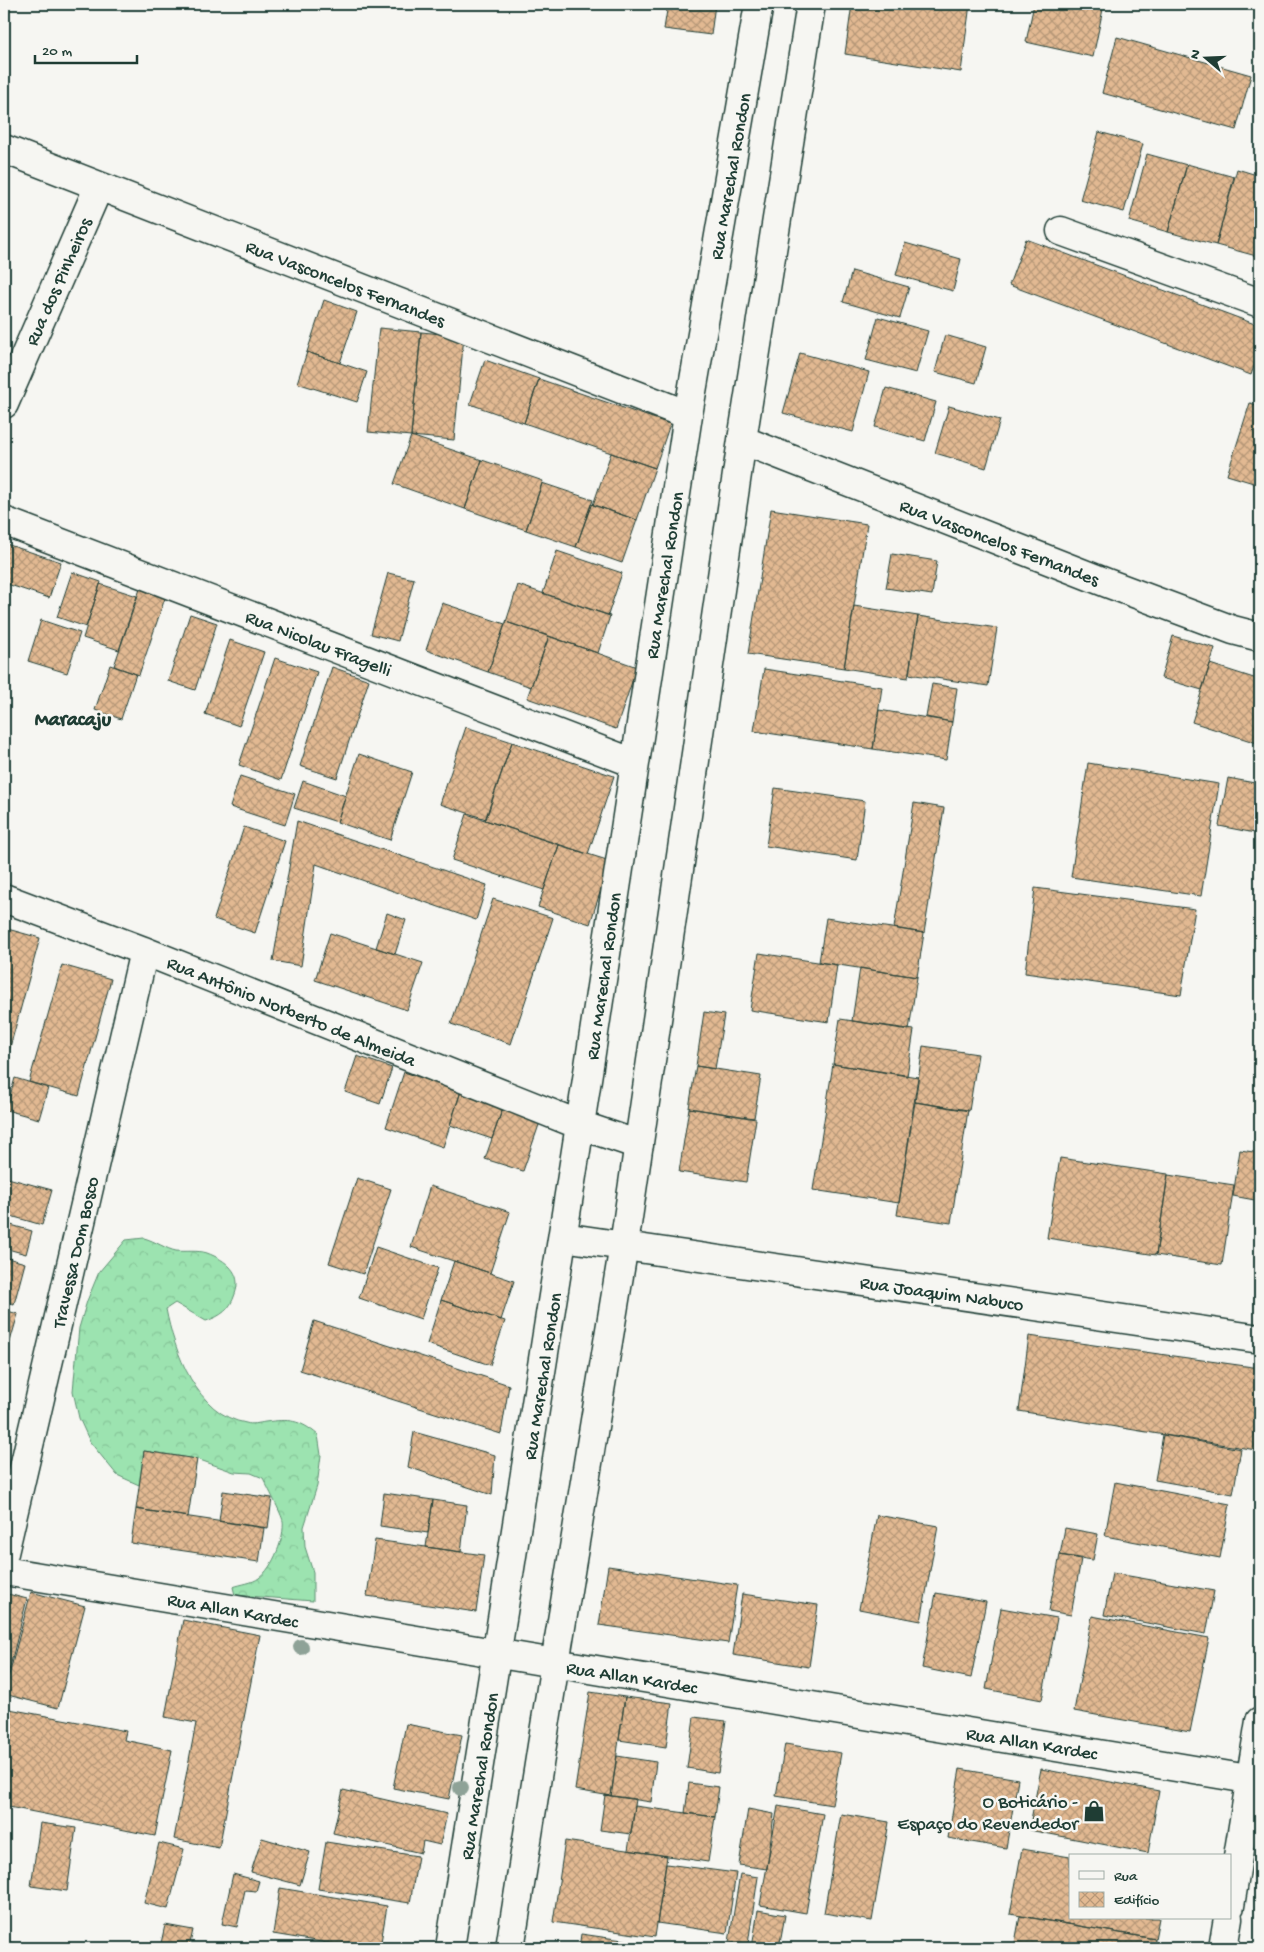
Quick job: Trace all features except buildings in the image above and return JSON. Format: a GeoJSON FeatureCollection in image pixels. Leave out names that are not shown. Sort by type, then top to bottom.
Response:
{"type":"FeatureCollection","features":[{"type":"Feature","properties":{"kind":"street","name":"Rua Marechal Rondon"},"geometry":{"type":"LineString","coordinates":[[450,1948],[563,1237],[688,415],[759,4]]}},
{"type":"Feature","properties":{"kind":"street"},"geometry":{"type":"LineString","coordinates":[[510,1948],[624,1245],[742,440],[812,4]]}},
{"type":"Feature","properties":{"kind":"street","name":"Rua Vasconcelos Fernandes"},"geometry":{"type":"LineString","coordinates":[[4,149],[688,415]]}},
{"type":"Feature","properties":{"kind":"street","name":"Rua dos Pinheiros"},"geometry":{"type":"LineString","coordinates":[[4,404],[99,186]]}},
{"type":"Feature","properties":{"kind":"street"},"geometry":{"type":"LineString","coordinates":[[1061,230],[1260,302]]}},
{"type":"Feature","properties":{"kind":"street","name":"Rua Vasconcelos Fernandes"},"geometry":{"type":"LineString","coordinates":[[742,440],[1107,583],[1233,630],[1260,637]]}},
{"type":"Feature","properties":{"kind":"street","name":"Rua Nicolau Fragelli"},"geometry":{"type":"LineString","coordinates":[[4,522],[634,763]]}},
{"type":"Feature","properties":{"kind":"street","name":"Rua Antônio Norberto de Almeida"},"geometry":{"type":"LineString","coordinates":[[4,898],[144,951],[580,1125],[639,1145]]}},
{"type":"Feature","properties":{"kind":"street","name":"Travessa Dom Bosco"},"geometry":{"type":"LineString","coordinates":[[4,1553],[144,951]]}},
{"type":"Feature","properties":{"kind":"street","name":"Rua Joaquim Nabuco"},"geometry":{"type":"LineString","coordinates":[[563,1237],[1260,1339]]}},
{"type":"Feature","properties":{"kind":"street","name":"Rua Allan Kardec"},"geometry":{"type":"LineString","coordinates":[[4,1571],[1256,1780]]}},
{"type":"Feature","properties":{"kind":"street"},"geometry":{"type":"LineString","coordinates":[[1232,1896],[1256,1780],[1260,1721]]}},
{"type":"Feature","properties":{"kind":"street"},"geometry":{"type":"LineString","coordinates":[[1223,1948],[1228,1920]]}},
{"type":"Feature","properties":{"kind":"green space"},"geometry":{"type":"Polygon","coordinates":[[[144,1238],[176,1251],[207,1253],[221,1259],[235,1274],[237,1286],[233,1300],[224,1312],[216,1317],[206,1321],[175,1303],[166,1309],[182,1361],[201,1394],[214,1408],[229,1418],[251,1424],[293,1421],[305,1426],[318,1435],[321,1455],[317,1486],[304,1527],[305,1547],[313,1572],[313,1601],[235,1595],[233,1587],[254,1581],[269,1567],[277,1552],[282,1535],[282,1518],[263,1478],[251,1473],[234,1472],[197,1459],[144,1451],[139,1485],[117,1475],[90,1442],[79,1418],[73,1391],[79,1328],[87,1301],[99,1272],[126,1240],[144,1238]]]}},
{"type":"Feature","properties":{"kind":"place","name":"O Boticário - Espaço do Revendedor"},"geometry":{"type":"Point","coordinates":[1094,1811]}},
{"type":"Feature","properties":{"kind":"district","name":"Maracaju"},"geometry":{"type":"Point","coordinates":[73,718]}}]}
